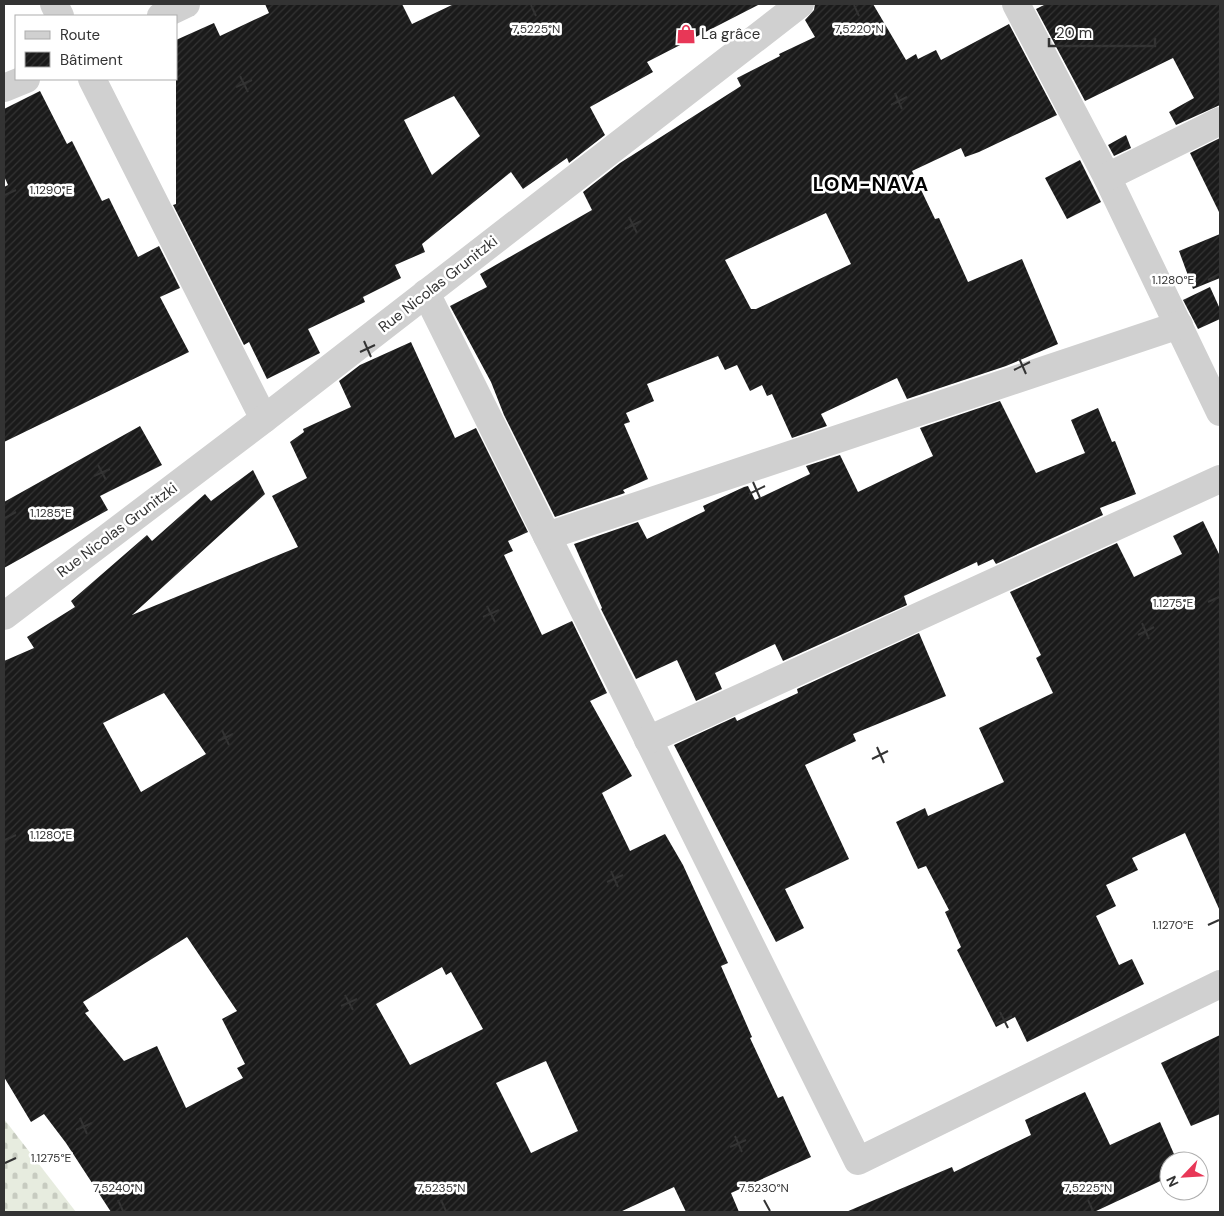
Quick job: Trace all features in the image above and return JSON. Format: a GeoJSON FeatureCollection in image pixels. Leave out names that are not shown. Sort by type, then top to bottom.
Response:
{"type":"FeatureCollection","features":[{"type":"Feature","properties":{"kind":"street"},"geometry":{"type":"LineString","coordinates":[[163,15],[186,4]]}},
{"type":"Feature","properties":{"kind":"street","name":"Rue Nicolas Grunitzki"},"geometry":{"type":"LineString","coordinates":[[4,616],[264,419],[800,4]]}},
{"type":"Feature","properties":{"kind":"street"},"geometry":{"type":"LineString","coordinates":[[1016,4],[1107,177],[1220,412]]}},
{"type":"Feature","properties":{"kind":"street"},"geometry":{"type":"LineString","coordinates":[[4,88],[24,80]]}},
{"type":"Feature","properties":{"kind":"street"},"geometry":{"type":"LineString","coordinates":[[93,80],[264,419]]}},
{"type":"Feature","properties":{"kind":"street"},"geometry":{"type":"LineString","coordinates":[[1107,177],[1220,121]]}},
{"type":"Feature","properties":{"kind":"street"},"geometry":{"type":"LineString","coordinates":[[426,293],[858,1161],[1220,984]]}},
{"type":"Feature","properties":{"kind":"street"},"geometry":{"type":"LineString","coordinates":[[546,536],[1178,325]]}},
{"type":"Feature","properties":{"kind":"street"},"geometry":{"type":"LineString","coordinates":[[648,740],[1220,479]]}},
{"type":"Feature","properties":{"kind":"green space"},"geometry":{"type":"Polygon","coordinates":[[[4,1119],[76,1212],[4,1212],[4,1119]]]}},
{"type":"Feature","properties":{"kind":"building"},"geometry":{"type":"Polygon","coordinates":[[[265,4],[402,4],[412,24],[454,4],[760,4],[647,62],[653,72],[590,107],[605,135],[569,163],[567,158],[523,189],[511,172],[422,244],[425,252],[395,265],[401,278],[363,297],[365,302],[308,329],[320,353],[267,379],[249,342],[244,345],[173,205],[176,204],[176,80],[178,80],[178,39],[214,23],[220,36],[269,13],[265,4]],[[454,96],[404,120],[432,175],[480,136],[454,96]]]}},
{"type":"Feature","properties":{"kind":"building"},"geometry":{"type":"Polygon","coordinates":[[[815,4],[873,4],[906,60],[916,54],[918,59],[936,50],[941,60],[1009,24],[1057,115],[979,152],[965,157],[961,148],[912,171],[935,219],[939,218],[968,282],[1022,259],[1058,344],[1006,366],[907,399],[897,378],[821,414],[827,426],[792,438],[772,394],[767,396],[762,385],[750,391],[737,365],[725,370],[718,356],[647,384],[654,401],[626,413],[630,422],[624,424],[648,479],[623,490],[625,493],[555,517],[504,415],[491,382],[450,306],[487,287],[480,274],[592,210],[583,192],[620,163],[741,86],[737,78],[780,56],[779,54],[815,37],[805,20],[814,10],[815,4]],[[826,213],[725,260],[751,309],[756,309],[851,264],[826,213]]]}},
{"type":"Feature","properties":{"kind":"building"},"geometry":{"type":"Polygon","coordinates":[[[1046,4],[1220,4],[1220,105],[1176,125],[1169,112],[1194,98],[1173,58],[1085,101],[1036,9],[1046,4]]]}},
{"type":"Feature","properties":{"kind":"building"},"geometry":{"type":"Polygon","coordinates":[[[40,91],[67,144],[72,141],[102,201],[109,198],[138,257],[159,246],[180,288],[160,297],[189,352],[4,442],[4,187],[8,185],[4,176],[4,109],[40,91]]]}},
{"type":"Feature","properties":{"kind":"building"},"geometry":{"type":"Polygon","coordinates":[[[1126,135],[1131,148],[1114,156],[1108,145],[1126,135]]]}},
{"type":"Feature","properties":{"kind":"building"},"geometry":{"type":"Polygon","coordinates":[[[1220,138],[1220,214],[1190,153],[1220,138]]]}},
{"type":"Feature","properties":{"kind":"building"},"geometry":{"type":"Polygon","coordinates":[[[1080,160],[1101,202],[1067,219],[1045,178],[1080,160]]]}},
{"type":"Feature","properties":{"kind":"building"},"geometry":{"type":"Polygon","coordinates":[[[1220,234],[1220,278],[1193,289],[1179,251],[1220,234]]]}},
{"type":"Feature","properties":{"kind":"building"},"geometry":{"type":"Polygon","coordinates":[[[1210,287],[1220,309],[1220,319],[1198,329],[1183,300],[1210,287]]]}},
{"type":"Feature","properties":{"kind":"building"},"geometry":{"type":"Polygon","coordinates":[[[411,342],[455,438],[476,428],[528,532],[508,541],[513,551],[504,555],[542,635],[572,621],[607,693],[590,701],[632,776],[602,793],[630,851],[665,834],[683,865],[728,963],[721,966],[752,1037],[750,1038],[778,1098],[783,1096],[811,1157],[731,1193],[739,1212],[686,1212],[674,1187],[620,1212],[111,1212],[66,1143],[44,1114],[31,1122],[4,1077],[4,661],[34,648],[27,637],[75,607],[71,601],[147,535],[152,541],[205,494],[211,501],[253,470],[265,494],[132,615],[298,547],[272,496],[307,478],[290,442],[304,432],[303,429],[351,407],[339,381],[360,365],[411,342]],[[164,693],[103,723],[141,792],[206,754],[164,693]],[[187,937],[83,1002],[89,1011],[85,1013],[124,1061],[157,1046],[186,1108],[243,1078],[237,1068],[245,1064],[222,1019],[237,1011],[187,937]],[[442,967],[376,1004],[410,1065],[483,1029],[451,972],[446,975],[442,967]],[[546,1061],[496,1083],[531,1153],[578,1131],[546,1061]]]}},
{"type":"Feature","properties":{"kind":"building"},"geometry":{"type":"Polygon","coordinates":[[[1000,401],[1036,473],[1085,453],[1071,420],[1098,408],[1112,442],[1115,441],[1136,494],[1100,508],[1103,515],[996,564],[993,559],[978,566],[977,562],[904,596],[907,605],[783,661],[775,644],[715,673],[722,689],[696,701],[677,660],[636,679],[601,609],[574,544],[638,522],[647,539],[705,511],[703,506],[744,487],[748,486],[755,500],[810,474],[806,466],[840,455],[858,492],[933,456],[920,428],[1000,401]]]}},
{"type":"Feature","properties":{"kind":"building"},"geometry":{"type":"Polygon","coordinates":[[[140,426],[162,465],[100,496],[108,510],[4,568],[4,502],[140,426]]]}},
{"type":"Feature","properties":{"kind":"building"},"geometry":{"type":"Polygon","coordinates":[[[1203,521],[1220,556],[1220,911],[1185,833],[1132,858],[1138,870],[1106,885],[1116,906],[1096,916],[1119,965],[1132,959],[1144,984],[1027,1042],[1015,1017],[996,1027],[957,950],[961,947],[945,912],[949,910],[926,866],[918,869],[896,822],[925,808],[928,816],[1004,782],[979,728],[1053,693],[1036,658],[1041,655],[1010,592],[1117,543],[1134,577],[1182,554],[1173,536],[1203,521]]]}},
{"type":"Feature","properties":{"kind":"building"},"geometry":{"type":"Polygon","coordinates":[[[919,633],[946,696],[853,734],[856,741],[805,765],[849,859],[785,889],[804,928],[776,942],[674,745],[735,717],[737,721],[798,693],[797,689],[919,633]]]}},
{"type":"Feature","properties":{"kind":"building"},"geometry":{"type":"Polygon","coordinates":[[[1220,1035],[1220,1114],[1191,1126],[1161,1063],[1220,1035]]]}},
{"type":"Feature","properties":{"kind":"building"},"geometry":{"type":"Polygon","coordinates":[[[1085,1092],[1110,1145],[1160,1122],[1173,1151],[1159,1151],[1159,1182],[1094,1212],[846,1212],[952,1167],[954,1172],[1031,1135],[1025,1120],[1085,1092]]]}},
{"type":"Feature","properties":{"kind":"place","name":"La grâce"},"geometry":{"type":"Point","coordinates":[686,34]}},
{"type":"Feature","properties":{"kind":"district","name":"LOM-NAVA"},"geometry":{"type":"Point","coordinates":[871,184]}}]}
